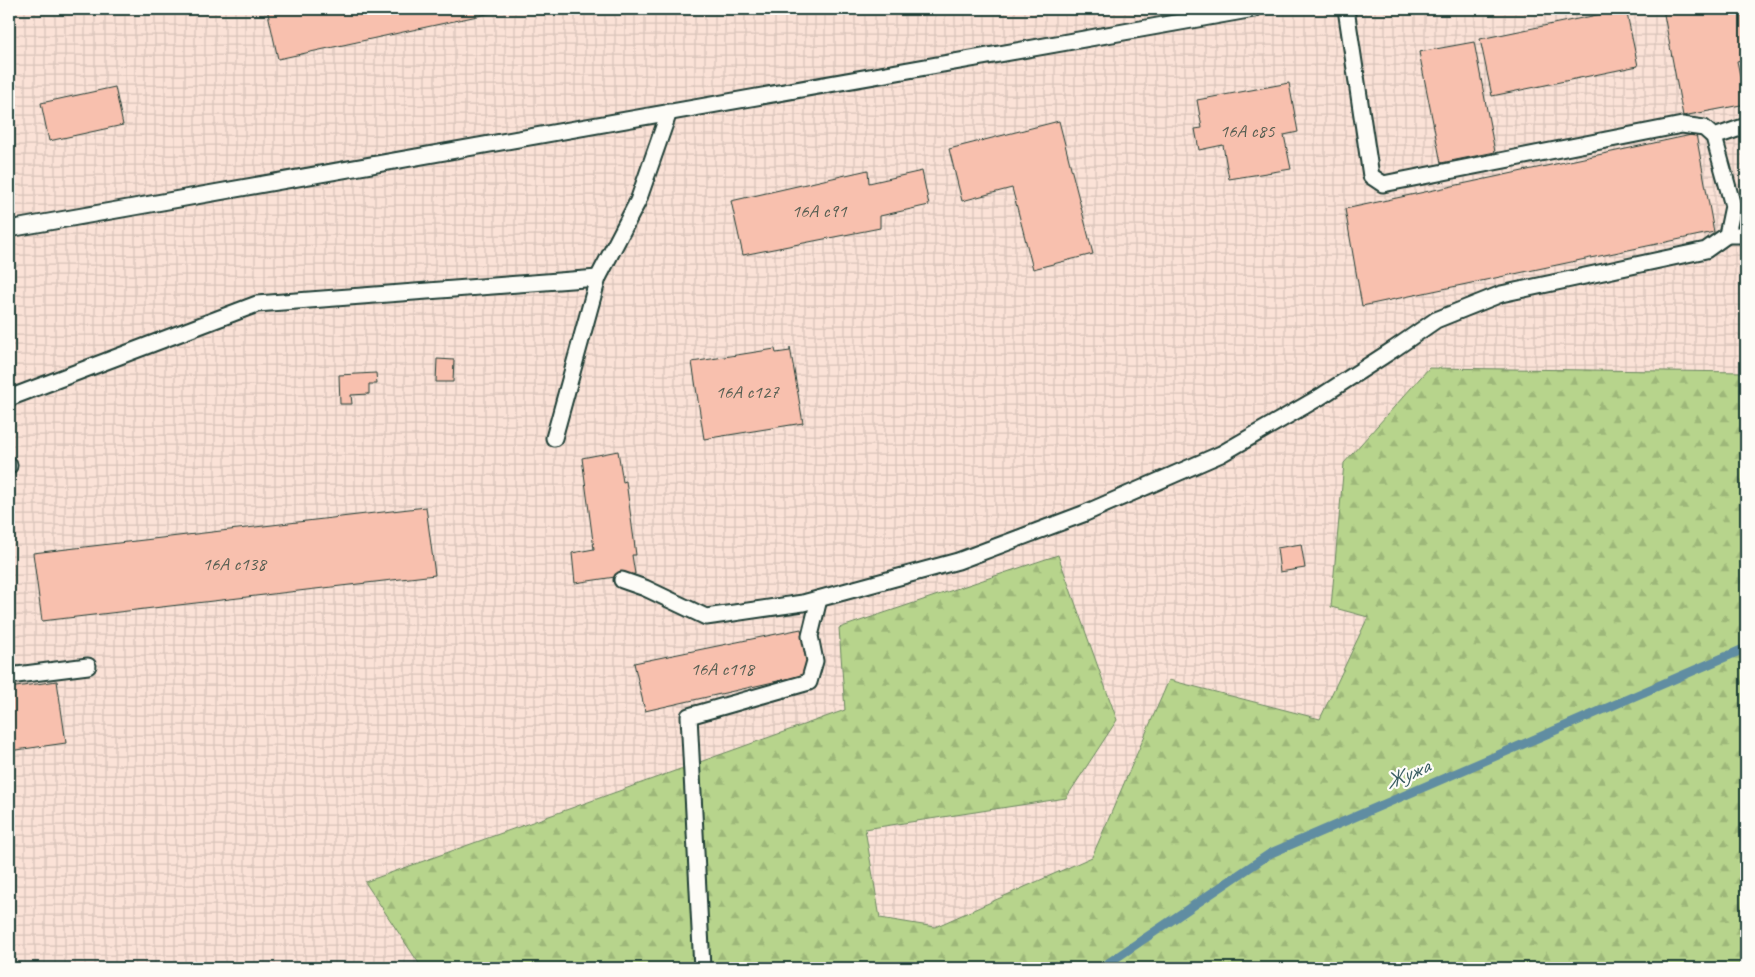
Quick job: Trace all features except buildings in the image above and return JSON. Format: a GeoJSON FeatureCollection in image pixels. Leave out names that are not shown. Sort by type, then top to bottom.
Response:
{"type":"FeatureCollection","features":[{"type":"Feature","properties":{"kind":"lane"},"geometry":{"type":"LineString","coordinates":[[9,229],[1254,9]]}},
{"type":"Feature","properties":{"kind":"lane"},"geometry":{"type":"LineString","coordinates":[[1346,9],[1371,176],[1383,184],[1682,125],[1704,128],[1714,137],[1733,206],[1727,235]]}},
{"type":"Feature","properties":{"kind":"lane"},"geometry":{"type":"LineString","coordinates":[[554,438],[598,278],[638,201],[669,112]]}},
{"type":"Feature","properties":{"kind":"lane"},"geometry":{"type":"LineString","coordinates":[[1714,137],[1746,126]]}},
{"type":"Feature","properties":{"kind":"lane"},"geometry":{"type":"LineString","coordinates":[[622,580],[645,588],[706,617],[803,603],[958,561],[1083,514],[1213,458],[1320,397],[1436,320],[1501,294],[1706,250],[1727,235],[1746,235]]}},
{"type":"Feature","properties":{"kind":"lane"},"geometry":{"type":"LineString","coordinates":[[9,398],[257,304],[598,278]]}},
{"type":"Feature","properties":{"kind":"lane"},"geometry":{"type":"LineString","coordinates":[[702,968],[689,716],[809,682],[815,661],[810,636],[819,598]]}},
{"type":"Feature","properties":{"kind":"lane"},"geometry":{"type":"LineString","coordinates":[[9,676],[88,666]]}},
{"type":"Feature","properties":{"kind":"shaded area"},"geometry":{"type":"Polygon","coordinates":[[[9,9],[1746,9],[1746,968],[9,968],[9,9]]]}},
{"type":"Feature","properties":{"kind":"green space"},"geometry":{"type":"Polygon","coordinates":[[[1429,368],[1746,372],[1746,968],[422,968],[365,882],[845,710],[839,628],[1058,555],[1117,720],[1066,798],[865,829],[880,918],[935,927],[1092,857],[1169,680],[1320,719],[1368,617],[1331,607],[1344,463],[1429,368]]]}},
{"type":"Feature","properties":{"kind":"waterway","name":"Жужа"},"geometry":{"type":"LineString","coordinates":[[1101,968],[1271,853],[1746,648]]}}]}
